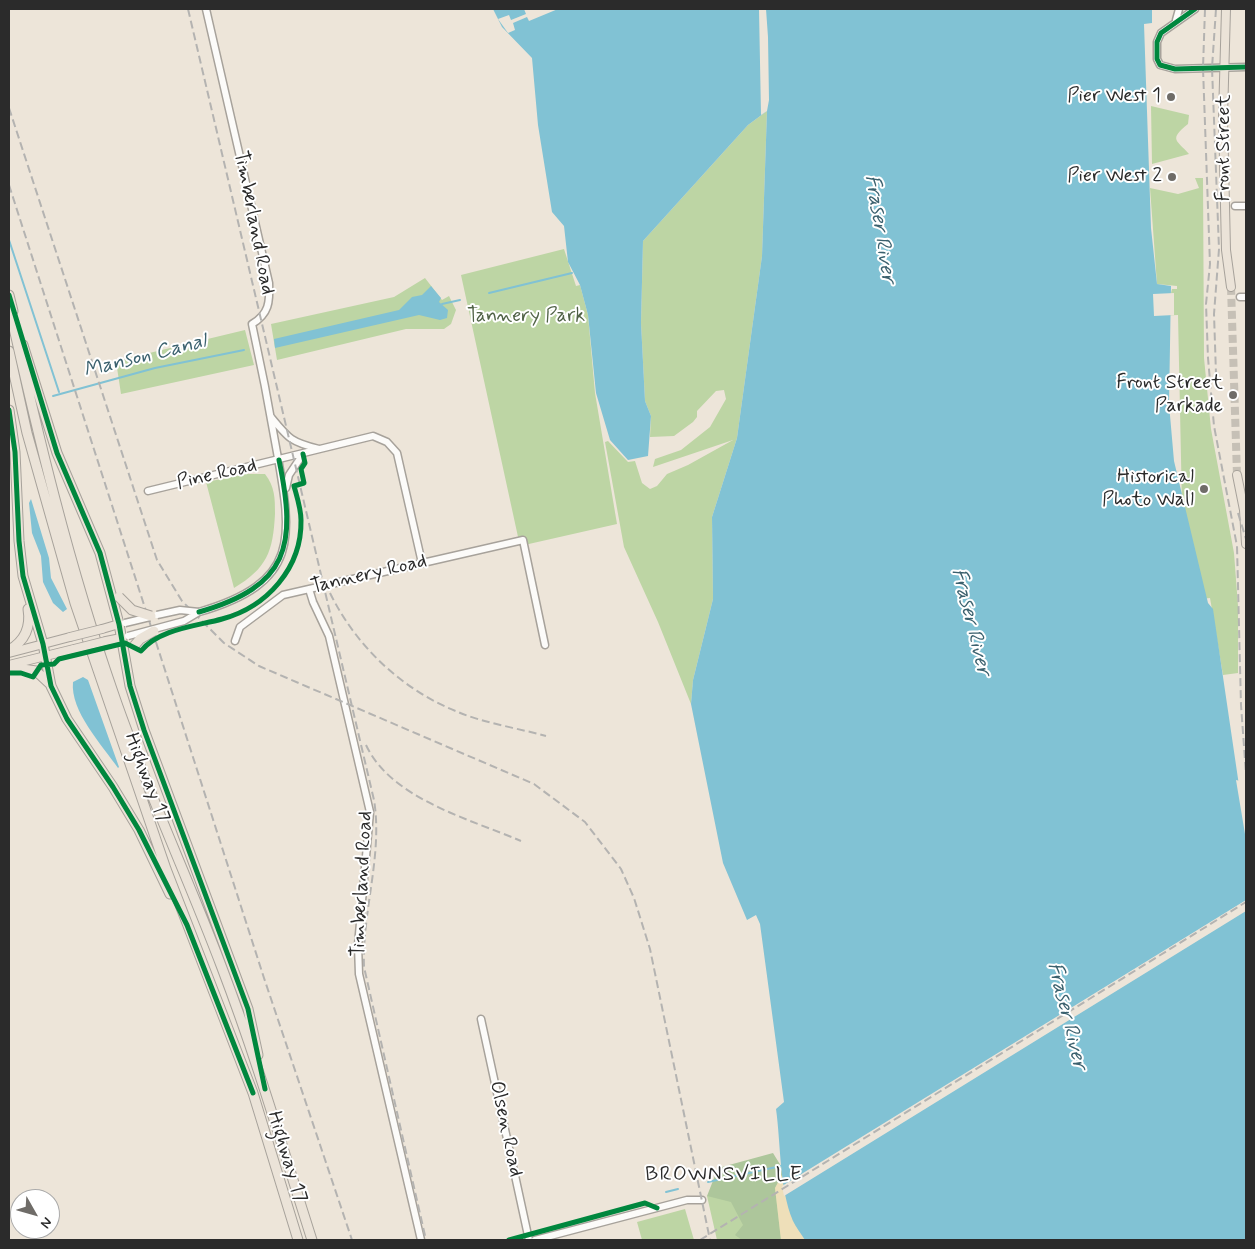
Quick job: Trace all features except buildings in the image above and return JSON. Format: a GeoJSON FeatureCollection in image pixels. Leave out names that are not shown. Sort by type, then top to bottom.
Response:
{"type":"FeatureCollection","features":[{"type":"Feature","properties":{"kind":"highway"},"geometry":{"type":"LineString","coordinates":[[9,295],[57,453],[94,535],[122,624],[130,686],[155,763],[248,1008],[265,1089]]}},
{"type":"Feature","properties":{"kind":"highway","name":"Highway 17"},"geometry":{"type":"LineString","coordinates":[[9,306],[61,526],[113,692],[154,801],[222,967],[265,1089],[312,1240]]}},
{"type":"Feature","properties":{"kind":"highway","name":"Highway 17"},"geometry":{"type":"LineString","coordinates":[[9,351],[29,442],[74,603],[134,780],[187,925],[253,1093],[298,1240]]}},
{"type":"Feature","properties":{"kind":"highway"},"geometry":{"type":"LineString","coordinates":[[9,410],[15,452],[20,550],[26,590],[28,626],[23,638],[9,652]]}},
{"type":"Feature","properties":{"kind":"highway"},"geometry":{"type":"LineString","coordinates":[[110,586],[132,610],[151,616]]}},
{"type":"Feature","properties":{"kind":"highway"},"geometry":{"type":"LineString","coordinates":[[26,590],[43,644],[51,686],[67,719],[134,821],[187,925]]}},
{"type":"Feature","properties":{"kind":"highway"},"geometry":{"type":"LineString","coordinates":[[130,686],[131,651],[140,639],[154,630]]}},
{"type":"Feature","properties":{"kind":"highway"},"geometry":{"type":"LineString","coordinates":[[9,666],[36,671],[51,686]]}},
{"type":"Feature","properties":{"kind":"main road","name":"Front Street"},"geometry":{"type":"LineString","coordinates":[[1226,9],[1226,250],[1231,287]]}},
{"type":"Feature","properties":{"kind":"main road"},"geometry":{"type":"LineString","coordinates":[[1236,475],[1244,510],[1246,544]]}},
{"type":"Feature","properties":{"kind":"main road"},"geometry":{"type":"LineString","coordinates":[[9,652],[122,624]]}},
{"type":"Feature","properties":{"kind":"main road"},"geometry":{"type":"LineString","coordinates":[[9,666],[125,637]]}},
{"type":"Feature","properties":{"kind":"street","name":"Timberland Road"},"geometry":{"type":"LineString","coordinates":[[206,9],[269,283],[270,300],[264,316],[252,324],[279,460]]}},
{"type":"Feature","properties":{"kind":"street"},"geometry":{"type":"LineString","coordinates":[[1176,22],[1179,9],[1186,13]]}},
{"type":"Feature","properties":{"kind":"street"},"geometry":{"type":"LineString","coordinates":[[1195,9],[1186,13],[1163,31],[1158,39],[1157,59],[1160,65],[1175,69],[1246,67]]}},
{"type":"Feature","properties":{"kind":"street"},"geometry":{"type":"LineString","coordinates":[[1235,206],[1246,206]]}},
{"type":"Feature","properties":{"kind":"street"},"geometry":{"type":"LineString","coordinates":[[271,416],[288,438],[320,449]]}},
{"type":"Feature","properties":{"kind":"street","name":"Pine Road"},"geometry":{"type":"LineString","coordinates":[[148,491],[373,436],[387,442],[397,453],[422,563]]}},
{"type":"Feature","properties":{"kind":"street"},"geometry":{"type":"LineString","coordinates":[[286,493],[289,475],[303,454]]}},
{"type":"Feature","properties":{"kind":"street"},"geometry":{"type":"LineString","coordinates":[[125,637],[184,621],[199,612],[248,594],[260,584],[280,557],[288,525],[286,493],[279,460]]}},
{"type":"Feature","properties":{"kind":"street","name":"Tannery Road"},"geometry":{"type":"LineString","coordinates":[[235,641],[240,626],[266,605],[283,595],[523,540],[545,645]]}},
{"type":"Feature","properties":{"kind":"street","name":"Timberland Road"},"geometry":{"type":"LineString","coordinates":[[309,589],[312,602],[329,636],[370,812],[358,945],[359,974],[421,1240]]}},
{"type":"Feature","properties":{"kind":"street"},"geometry":{"type":"LineString","coordinates":[[122,624],[180,610],[199,612]]}},
{"type":"Feature","properties":{"kind":"street","name":"Olsen Road"},"geometry":{"type":"LineString","coordinates":[[481,1018],[529,1240]]}},
{"type":"Feature","properties":{"kind":"street"},"geometry":{"type":"LineString","coordinates":[[535,1240],[688,1200],[702,1200]]}},
{"type":"Feature","properties":{"kind":"green space"},"geometry":{"type":"Polygon","coordinates":[[[1151,106],[1189,115],[1188,124],[1178,133],[1176,140],[1189,154],[1152,164],[1151,106]]]}},
{"type":"Feature","properties":{"kind":"green space"},"geometry":{"type":"Polygon","coordinates":[[[767,111],[762,256],[737,438],[712,517],[713,599],[693,680],[691,704],[658,622],[624,547],[605,442],[608,441],[628,462],[635,461],[642,483],[650,489],[657,486],[667,474],[688,465],[733,440],[653,467],[655,459],[681,450],[710,427],[726,399],[724,390],[716,391],[697,411],[697,417],[693,422],[674,436],[650,437],[651,416],[645,401],[641,323],[643,241],[748,125],[767,111]]]}},
{"type":"Feature","properties":{"kind":"green space"},"geometry":{"type":"Polygon","coordinates":[[[1195,178],[1203,178],[1204,358],[1211,429],[1234,553],[1238,606],[1238,673],[1223,675],[1210,598],[1184,601],[1178,315],[1154,316],[1172,289],[1177,289],[1177,286],[1157,284],[1150,188],[1178,194],[1199,188],[1195,178]]]}},
{"type":"Feature","properties":{"kind":"green space","name":"Tannery Park"},"geometry":{"type":"Polygon","coordinates":[[[564,249],[576,286],[580,285],[588,315],[595,393],[617,524],[520,546],[461,275],[564,249]]]}},
{"type":"Feature","properties":{"kind":"green space"},"geometry":{"type":"Polygon","coordinates":[[[425,278],[442,300],[449,296],[456,310],[451,324],[444,329],[406,329],[277,360],[271,324],[394,297],[425,278]]]}},
{"type":"Feature","properties":{"kind":"green space"},"geometry":{"type":"Polygon","coordinates":[[[245,330],[254,365],[121,394],[116,361],[245,330]]]}},
{"type":"Feature","properties":{"kind":"green space"},"geometry":{"type":"Polygon","coordinates":[[[247,474],[265,474],[271,483],[274,498],[274,527],[270,549],[261,566],[245,581],[234,588],[206,482],[247,474]]]}},
{"type":"Feature","properties":{"kind":"green space"},"geometry":{"type":"Polygon","coordinates":[[[773,1153],[781,1166],[782,1175],[775,1188],[781,1240],[742,1240],[735,1235],[743,1225],[731,1202],[707,1196],[718,1168],[773,1153]]]}},
{"type":"Feature","properties":{"kind":"green space"},"geometry":{"type":"Polygon","coordinates":[[[782,1175],[793,1221],[805,1240],[717,1240],[707,1196],[782,1175]]]}},
{"type":"Feature","properties":{"kind":"green space"},"geometry":{"type":"Polygon","coordinates":[[[685,1209],[694,1240],[642,1240],[637,1222],[685,1209]]]}},
{"type":"Feature","properties":{"kind":"sand"},"geometry":{"type":"Polygon","coordinates":[[[782,1175],[793,1221],[805,1240],[781,1240],[775,1188],[782,1175]]]}},
{"type":"Feature","properties":{"kind":"water","name":"Fraser River"},"geometry":{"type":"Polygon","coordinates":[[[493,9],[1152,9],[1152,23],[1144,24],[1151,228],[1157,284],[1171,286],[1169,404],[1174,461],[1208,603],[1213,609],[1246,833],[1246,1240],[805,1240],[796,1226],[788,1208],[783,1180],[776,1109],[784,1102],[760,924],[756,915],[747,920],[723,863],[691,704],[693,680],[713,599],[712,517],[737,438],[762,256],[767,111],[748,125],[643,241],[641,323],[645,401],[651,416],[648,456],[628,460],[610,440],[596,393],[588,315],[580,285],[568,262],[564,226],[552,212],[538,125],[532,58],[502,27],[493,9]]]}},
{"type":"Feature","properties":{"kind":"water"},"geometry":{"type":"Polygon","coordinates":[[[431,286],[441,298],[439,302],[448,310],[447,318],[440,320],[419,315],[275,348],[274,339],[399,310],[412,297],[422,295],[431,286]]]}},
{"type":"Feature","properties":{"kind":"water"},"geometry":{"type":"Polygon","coordinates":[[[31,499],[49,558],[51,578],[67,609],[63,612],[53,603],[43,582],[41,556],[32,533],[29,503],[31,499]]]}},
{"type":"Feature","properties":{"kind":"water"},"geometry":{"type":"Polygon","coordinates":[[[83,677],[88,680],[118,768],[88,727],[77,704],[73,693],[73,682],[83,677]]]}},
{"type":"Feature","properties":{"kind":"pier"},"geometry":{"type":"Polygon","coordinates":[[[524,9],[558,9],[529,21],[527,17],[513,23],[515,30],[508,33],[498,19],[509,15],[511,20],[526,14],[524,9]]]}},
{"type":"Feature","properties":{"kind":"pier"},"geometry":{"type":"Polygon","coordinates":[[[759,9],[766,9],[768,37],[769,100],[767,111],[761,115],[759,9]]]}},
{"type":"Feature","properties":{"kind":"pier"},"geometry":{"type":"Polygon","coordinates":[[[1174,293],[1174,315],[1154,316],[1153,294],[1174,293]]]}},
{"type":"Feature","properties":{"kind":"pier"},"geometry":{"type":"Polygon","coordinates":[[[1236,780],[1240,781],[1246,819],[1246,840],[1236,780]]]}},
{"type":"Feature","properties":{"kind":"pier"},"geometry":{"type":"Polygon","coordinates":[[[1246,900],[1246,911],[784,1196],[782,1186],[1246,900]]]}},
{"type":"Feature","properties":{"kind":"waterway"},"geometry":{"type":"LineString","coordinates":[[9,240],[59,392]]}},
{"type":"Feature","properties":{"kind":"waterway","name":"Manson Canal"},"geometry":{"type":"LineString","coordinates":[[489,293],[572,273]]}},
{"type":"Feature","properties":{"kind":"waterway","name":"Manson Canal"},"geometry":{"type":"LineString","coordinates":[[442,304],[460,300]]}},
{"type":"Feature","properties":{"kind":"waterway","name":"Manson Canal"},"geometry":{"type":"LineString","coordinates":[[53,396],[155,368],[244,350]]}},
{"type":"Feature","properties":{"kind":"waterway"},"geometry":{"type":"LineString","coordinates":[[708,1182],[781,1166]]}},
{"type":"Feature","properties":{"kind":"waterway"},"geometry":{"type":"LineString","coordinates":[[666,1192],[678,1189]]}},
{"type":"Feature","properties":{"kind":"tunnel"},"geometry":{"type":"LineString","coordinates":[[1231,287],[1237,475]]}},
{"type":"Feature","properties":{"kind":"railway"},"geometry":{"type":"LineString","coordinates":[[188,9],[374,800],[376,841],[366,925],[364,967],[426,1240]]}},
{"type":"Feature","properties":{"kind":"railway"},"geometry":{"type":"LineString","coordinates":[[1205,9],[1203,68],[1210,264],[1206,304],[1208,358],[1214,426],[1237,546],[1241,705],[1246,774]]}},
{"type":"Feature","properties":{"kind":"railway"},"geometry":{"type":"LineString","coordinates":[[1216,9],[1212,68],[1219,249],[1214,314],[1216,374]]}},
{"type":"Feature","properties":{"kind":"railway"},"geometry":{"type":"LineString","coordinates":[[9,108],[157,560],[182,601],[224,643],[259,666],[534,784],[585,822],[621,869],[634,898],[650,949],[710,1240]]}},
{"type":"Feature","properties":{"kind":"railway"},"geometry":{"type":"LineString","coordinates":[[9,185],[264,978],[352,1240]]}},
{"type":"Feature","properties":{"kind":"railway"},"geometry":{"type":"LineString","coordinates":[[1238,513],[1246,539]]}},
{"type":"Feature","properties":{"kind":"railway"},"geometry":{"type":"LineString","coordinates":[[330,593],[353,631],[367,648],[400,679],[418,692],[437,703],[468,716],[546,736]]}},
{"type":"Feature","properties":{"kind":"railway"},"geometry":{"type":"LineString","coordinates":[[366,745],[378,764],[394,780],[413,793],[456,815],[521,841]]}},
{"type":"Feature","properties":{"kind":"railway"},"geometry":{"type":"LineString","coordinates":[[700,1240],[1246,902]]}},
{"type":"Feature","properties":{"kind":"cycle path"},"geometry":{"type":"LineString","coordinates":[[1195,9],[1161,33],[1157,42],[1157,59],[1160,65],[1175,69],[1246,67]]}},
{"type":"Feature","properties":{"kind":"cycle path"},"geometry":{"type":"LineString","coordinates":[[9,295],[57,453],[100,553],[119,624],[130,686],[144,730],[248,1009],[265,1089]]}},
{"type":"Feature","properties":{"kind":"cycle path"},"geometry":{"type":"LineString","coordinates":[[9,410],[15,452],[19,541],[23,576],[43,644],[51,686],[67,719],[113,787],[139,830],[187,925],[253,1093]]}},
{"type":"Feature","properties":{"kind":"cycle path"},"geometry":{"type":"LineString","coordinates":[[9,673],[21,673],[33,677],[41,665],[54,664],[59,659],[125,643],[141,651],[168,633],[238,613],[267,595],[279,583],[288,569],[300,538],[300,507],[294,486],[304,483],[301,469],[305,463],[303,454]]}},
{"type":"Feature","properties":{"kind":"cycle path"},"geometry":{"type":"LineString","coordinates":[[199,612],[229,602],[252,589],[269,575],[280,558],[285,539],[287,516],[279,460]]}},
{"type":"Feature","properties":{"kind":"cycle path"},"geometry":{"type":"LineString","coordinates":[[509,1240],[645,1203],[657,1208]]}},
{"type":"Feature","properties":{"kind":"place","name":"Pier West 1"},"geometry":{"type":"Point","coordinates":[1171,97]}},
{"type":"Feature","properties":{"kind":"place","name":"Pier West 2"},"geometry":{"type":"Point","coordinates":[1172,177]}},
{"type":"Feature","properties":{"kind":"place","name":"Front Street Parkade"},"geometry":{"type":"Point","coordinates":[1233,395]}},
{"type":"Feature","properties":{"kind":"place","name":"Historical Photo Wall"},"geometry":{"type":"Point","coordinates":[1204,489]}},
{"type":"Feature","properties":{"kind":"district","name":"BROWNSVILLE"},"geometry":{"type":"Point","coordinates":[724,1176]}}]}
